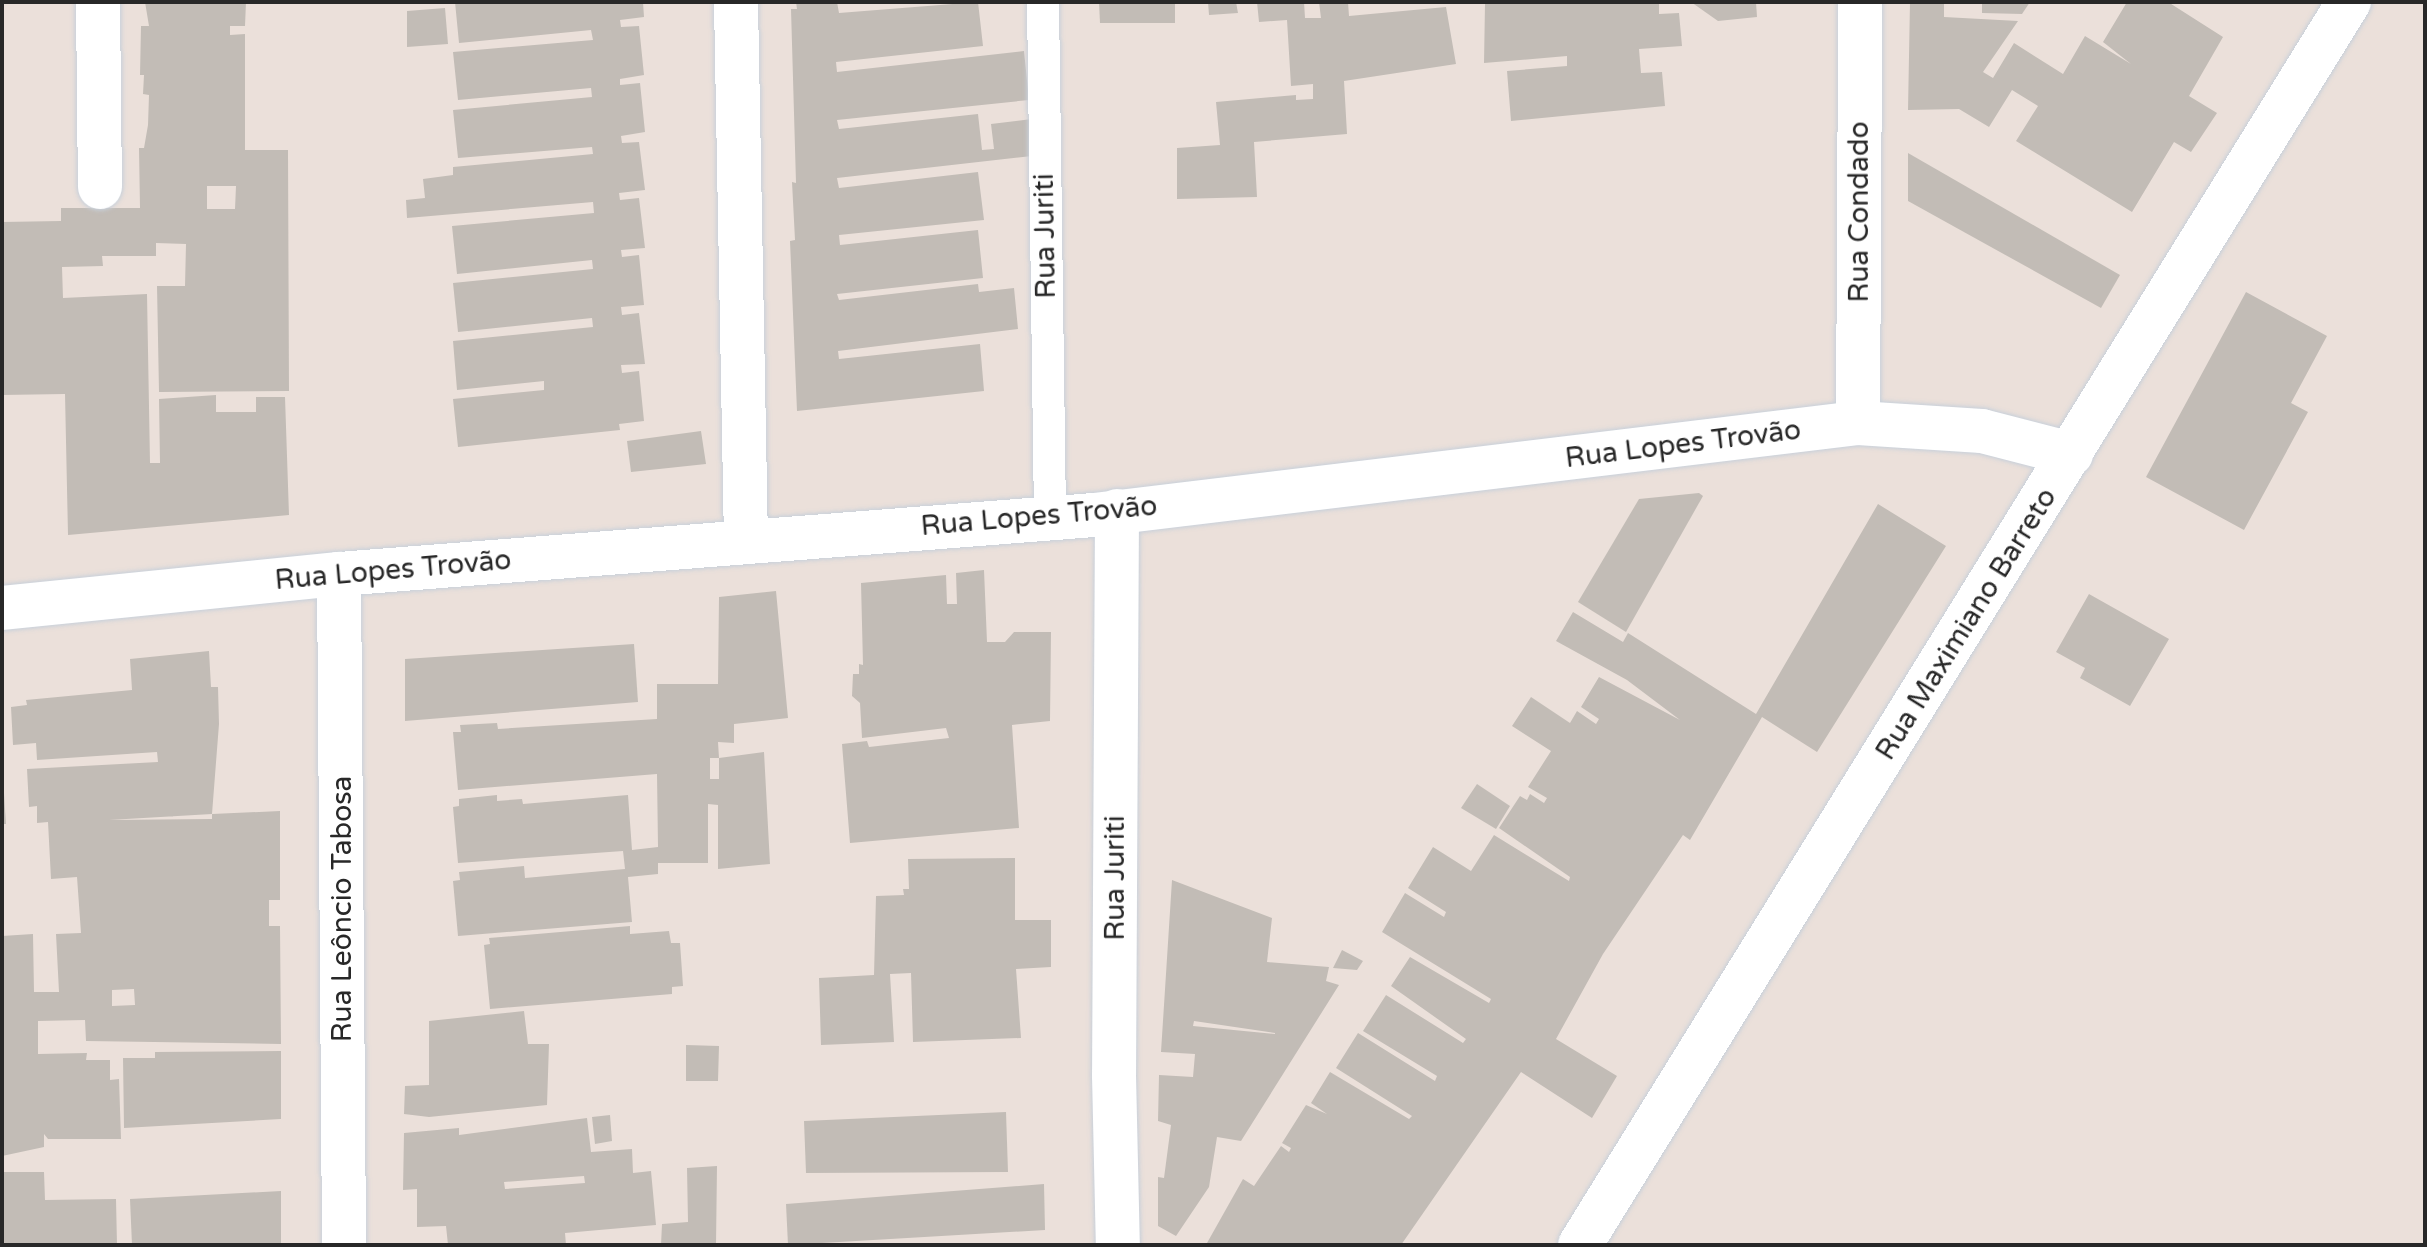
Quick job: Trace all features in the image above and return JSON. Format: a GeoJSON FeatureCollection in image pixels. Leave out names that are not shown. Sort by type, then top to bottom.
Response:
{"type":"FeatureCollection","features":[{"type":"Feature","properties":{"kind":"street"},"geometry":{"type":"LineString","coordinates":[[98,2],[100,187]]}},
{"type":"Feature","properties":{"kind":"street"},"geometry":{"type":"LineString","coordinates":[[736,2],[746,541]]}},
{"type":"Feature","properties":{"kind":"street","name":"Rua Condado"},"geometry":{"type":"LineString","coordinates":[[1858,423],[1860,2]]}},
{"type":"Feature","properties":{"kind":"street","name":"Rua Maximiano Barreto"},"geometry":{"type":"LineString","coordinates":[[1580,1245],[2349,2]]}},
{"type":"Feature","properties":{"kind":"street","name":"Rua Lopes Trovão"},"geometry":{"type":"LineString","coordinates":[[2,608],[339,574],[1117,511],[1858,423],[1982,431],[2071,454]]}},
{"type":"Feature","properties":{"kind":"street","name":"Rua Juriti"},"geometry":{"type":"LineString","coordinates":[[1117,511],[1114,1075],[1118,1245]]}},
{"type":"Feature","properties":{"kind":"street","name":"Rua Leôncio Tabosa"},"geometry":{"type":"LineString","coordinates":[[339,574],[344,1245]]}},
{"type":"Feature","properties":{"kind":"lane","name":"Rua Juriti"},"geometry":{"type":"LineString","coordinates":[[1043,2],[1050,517]]}},
{"type":"Feature","properties":{"kind":"building"},"geometry":{"type":"Polygon","coordinates":[[[145,2],[246,2],[245,26],[230,26],[230,35],[245,34],[245,150],[288,150],[289,391],[159,392],[157,286],[185,286],[186,244],[156,243],[156,256],[102,256],[103,266],[62,267],[63,298],[147,294],[150,463],[160,463],[159,399],[216,395],[216,412],[256,412],[256,397],[285,397],[289,515],[68,535],[65,394],[2,395],[2,222],[61,221],[61,208],[140,208],[139,148],[144,148],[149,95],[143,94],[144,75],[140,75],[141,26],[149,26],[145,2]],[[207,186],[207,209],[235,209],[236,186],[207,186]]]}},
{"type":"Feature","properties":{"kind":"building"},"geometry":{"type":"Polygon","coordinates":[[[455,2],[643,2],[644,17],[620,20],[621,27],[639,26],[644,75],[620,79],[620,85],[640,83],[645,132],[621,136],[622,143],[639,142],[645,190],[619,193],[620,200],[639,198],[645,248],[621,250],[622,257],[639,255],[644,305],[621,307],[622,315],[639,313],[645,364],[621,365],[622,373],[639,371],[644,421],[619,424],[620,430],[458,447],[453,399],[544,390],[544,381],[457,390],[453,341],[593,327],[592,318],[458,332],[453,283],[593,269],[592,260],[457,274],[452,226],[594,213],[593,202],[407,218],[406,200],[425,198],[423,179],[453,175],[453,167],[593,154],[592,147],[458,158],[453,110],[592,97],[591,88],[458,100],[453,52],[593,40],[591,30],[459,43],[455,2]]]}},
{"type":"Feature","properties":{"kind":"building"},"geometry":{"type":"Polygon","coordinates":[[[796,2],[837,2],[839,13],[978,2],[983,46],[836,62],[837,72],[1024,51],[1029,100],[837,120],[839,129],[978,114],[982,150],[994,149],[991,124],[1032,119],[1032,156],[837,178],[839,188],[978,172],[984,220],[839,235],[840,245],[978,230],[983,278],[837,294],[839,300],[978,284],[979,292],[1014,288],[1018,329],[838,351],[839,359],[980,344],[984,391],[797,411],[790,241],[795,240],[791,9],[797,9],[796,2]]]}},
{"type":"Feature","properties":{"kind":"building"},"geometry":{"type":"Polygon","coordinates":[[[1099,2],[1175,2],[1175,23],[1100,23],[1099,2]]]}},
{"type":"Feature","properties":{"kind":"building"},"geometry":{"type":"Polygon","coordinates":[[[1208,2],[1236,2],[1238,13],[1209,15],[1208,2]]]}},
{"type":"Feature","properties":{"kind":"building"},"geometry":{"type":"Polygon","coordinates":[[[1257,2],[1304,2],[1305,18],[1321,18],[1319,2],[1348,2],[1349,16],[1446,7],[1456,64],[1344,81],[1347,134],[1254,142],[1257,197],[1177,199],[1177,148],[1220,145],[1216,102],[1296,95],[1296,100],[1313,99],[1313,84],[1291,86],[1287,20],[1259,22],[1257,2]]]}},
{"type":"Feature","properties":{"kind":"building"},"geometry":{"type":"Polygon","coordinates":[[[1659,2],[1659,14],[1679,13],[1682,46],[1639,49],[1641,73],[1662,72],[1665,106],[1511,121],[1507,71],[1567,66],[1567,56],[1484,63],[1485,4],[1659,2]]]}},
{"type":"Feature","properties":{"kind":"building"},"geometry":{"type":"Polygon","coordinates":[[[1691,2],[1756,2],[1757,17],[1718,21],[1691,2]]]}},
{"type":"Feature","properties":{"kind":"building"},"geometry":{"type":"Polygon","coordinates":[[[1910,2],[1944,2],[1944,17],[2018,21],[1983,72],[1993,78],[2014,43],[2063,74],[2085,36],[2131,64],[2103,42],[2127,2],[2168,2],[2223,37],[2189,96],[2217,113],[2191,152],[2174,142],[2132,212],[2016,141],[2038,106],[2012,90],[1989,127],[1959,109],[1908,110],[1910,2]]]}},
{"type":"Feature","properties":{"kind":"building"},"geometry":{"type":"Polygon","coordinates":[[[1982,2],[2030,2],[2022,14],[1982,13],[1982,2]]]}},
{"type":"Feature","properties":{"kind":"building"},"geometry":{"type":"Polygon","coordinates":[[[445,8],[448,44],[407,47],[407,11],[445,8]]]}},
{"type":"Feature","properties":{"kind":"building"},"geometry":{"type":"Polygon","coordinates":[[[1908,153],[2120,275],[2101,308],[1908,201],[1908,153]]]}},
{"type":"Feature","properties":{"kind":"building"},"geometry":{"type":"Polygon","coordinates":[[[2246,292],[2327,336],[2291,403],[2308,412],[2244,530],[2146,477],[2246,292]]]}},
{"type":"Feature","properties":{"kind":"building"},"geometry":{"type":"Polygon","coordinates":[[[701,431],[706,464],[631,472],[627,441],[701,431]]]}},
{"type":"Feature","properties":{"kind":"building"},"geometry":{"type":"Polygon","coordinates":[[[1699,493],[1703,496],[1626,632],[1578,602],[1639,499],[1699,493]]]}},
{"type":"Feature","properties":{"kind":"building"},"geometry":{"type":"Polygon","coordinates":[[[1878,504],[1946,546],[1817,752],[1762,717],[1690,840],[1683,835],[1603,954],[1556,1039],[1617,1076],[1592,1118],[1521,1072],[1401,1245],[1207,1243],[1243,1179],[1254,1186],[1281,1146],[1289,1152],[1291,1148],[1282,1143],[1306,1105],[1327,1114],[1311,1103],[1330,1072],[1409,1119],[1412,1116],[1336,1068],[1358,1033],[1435,1081],[1437,1076],[1363,1031],[1386,995],[1463,1043],[1466,1039],[1391,986],[1410,957],[1489,1003],[1491,999],[1382,932],[1405,893],[1444,917],[1446,912],[1408,888],[1433,847],[1471,871],[1494,835],[1569,881],[1570,877],[1499,828],[1520,796],[1527,800],[1530,794],[1544,803],[1547,798],[1528,787],[1551,751],[1512,726],[1531,697],[1570,723],[1577,711],[1596,724],[1599,719],[1581,707],[1599,677],[1680,720],[1627,680],[1556,641],[1573,612],[1623,642],[1628,633],[1756,714],[1878,504]]]}},
{"type":"Feature","properties":{"kind":"building"},"geometry":{"type":"Polygon","coordinates":[[[984,570],[987,642],[1005,642],[1014,632],[1051,632],[1050,721],[1012,725],[1019,828],[850,843],[842,744],[867,741],[869,747],[949,738],[946,728],[862,738],[860,703],[852,696],[853,674],[859,674],[859,664],[863,665],[861,583],[946,575],[947,604],[957,604],[956,573],[984,570]]]}},
{"type":"Feature","properties":{"kind":"building"},"geometry":{"type":"Polygon","coordinates":[[[776,591],[788,718],[734,724],[734,743],[718,742],[719,758],[764,752],[770,864],[718,869],[718,805],[708,804],[708,863],[658,863],[658,874],[628,877],[632,922],[458,936],[453,881],[460,880],[459,872],[524,866],[525,878],[625,869],[623,851],[458,863],[453,807],[459,806],[459,799],[497,795],[497,801],[522,799],[523,804],[628,795],[632,850],[658,847],[657,774],[458,790],[453,732],[461,732],[460,725],[497,723],[498,729],[657,719],[657,684],[718,684],[719,597],[776,591]],[[710,758],[710,779],[719,779],[719,758],[710,758]]]}},
{"type":"Feature","properties":{"kind":"building"},"geometry":{"type":"Polygon","coordinates":[[[2089,594],[2169,639],[2130,706],[2080,678],[2085,668],[2056,652],[2089,594]]]}},
{"type":"Feature","properties":{"kind":"building"},"geometry":{"type":"Polygon","coordinates":[[[634,644],[638,702],[405,721],[405,659],[634,644]]]}},
{"type":"Feature","properties":{"kind":"building"},"geometry":{"type":"Polygon","coordinates":[[[209,651],[211,687],[218,687],[219,724],[212,814],[280,811],[280,900],[269,900],[269,926],[280,926],[281,1044],[86,1041],[85,1020],[38,1021],[38,1054],[87,1053],[86,1060],[110,1060],[110,1080],[119,1079],[121,1139],[48,1139],[44,1134],[44,1147],[2,1156],[2,936],[33,934],[34,992],[59,992],[56,934],[81,933],[77,877],[51,879],[48,822],[37,823],[37,806],[29,807],[27,769],[158,762],[157,752],[37,760],[36,743],[13,745],[11,707],[27,705],[26,700],[132,690],[130,659],[209,651]],[[212,814],[109,820],[212,819],[212,814]],[[134,989],[112,990],[112,1006],[135,1005],[134,989]]]}},
{"type":"Feature","properties":{"kind":"building"},"geometry":{"type":"Polygon","coordinates":[[[2,763],[6,824],[2,824],[2,763]]]}},
{"type":"Feature","properties":{"kind":"building"},"geometry":{"type":"Polygon","coordinates":[[[1477,784],[1510,806],[1496,829],[1461,808],[1477,784]]]}},
{"type":"Feature","properties":{"kind":"building"},"geometry":{"type":"Polygon","coordinates":[[[1015,858],[1015,920],[1051,920],[1051,967],[1016,969],[1021,1038],[913,1042],[911,973],[890,974],[894,1042],[821,1045],[819,978],[874,975],[876,896],[904,895],[903,889],[909,889],[908,859],[1015,858]]]}},
{"type":"Feature","properties":{"kind":"building"},"geometry":{"type":"Polygon","coordinates":[[[1172,880],[1272,918],[1267,962],[1329,967],[1326,981],[1339,985],[1241,1141],[1217,1137],[1209,1187],[1176,1236],[1158,1226],[1158,1177],[1164,1178],[1171,1125],[1158,1121],[1159,1075],[1193,1077],[1195,1054],[1161,1052],[1172,880]],[[1194,1021],[1193,1026],[1275,1034],[1194,1021]]]}},
{"type":"Feature","properties":{"kind":"building"},"geometry":{"type":"Polygon","coordinates":[[[630,926],[630,934],[669,931],[671,943],[680,943],[683,986],[672,987],[672,994],[490,1009],[484,945],[490,944],[489,938],[630,926]]]}},
{"type":"Feature","properties":{"kind":"building"},"geometry":{"type":"Polygon","coordinates":[[[1342,950],[1363,961],[1357,970],[1333,968],[1342,950]]]}},
{"type":"Feature","properties":{"kind":"building"},"geometry":{"type":"Polygon","coordinates":[[[524,1011],[528,1044],[549,1044],[547,1105],[429,1117],[404,1114],[405,1086],[429,1085],[429,1021],[524,1011]]]}},
{"type":"Feature","properties":{"kind":"building"},"geometry":{"type":"Polygon","coordinates":[[[686,1045],[719,1046],[718,1081],[686,1081],[686,1045]]]}},
{"type":"Feature","properties":{"kind":"building"},"geometry":{"type":"Polygon","coordinates":[[[281,1051],[281,1119],[124,1128],[123,1058],[155,1058],[155,1052],[281,1051]]]}},
{"type":"Feature","properties":{"kind":"building"},"geometry":{"type":"Polygon","coordinates":[[[1006,1112],[1008,1172],[806,1173],[804,1121],[1006,1112]]]}},
{"type":"Feature","properties":{"kind":"building"},"geometry":{"type":"Polygon","coordinates":[[[610,1115],[612,1141],[595,1144],[592,1117],[610,1115]]]}},
{"type":"Feature","properties":{"kind":"building"},"geometry":{"type":"Polygon","coordinates":[[[587,1118],[591,1152],[632,1149],[633,1173],[651,1171],[656,1225],[565,1233],[566,1245],[448,1245],[446,1226],[417,1227],[417,1189],[403,1190],[404,1133],[459,1128],[459,1135],[587,1118]],[[584,1176],[504,1182],[505,1189],[585,1183],[584,1176]]]}},
{"type":"Feature","properties":{"kind":"building"},"geometry":{"type":"Polygon","coordinates":[[[717,1166],[716,1245],[661,1245],[662,1224],[688,1222],[687,1168],[717,1166]]]}},
{"type":"Feature","properties":{"kind":"building"},"geometry":{"type":"Polygon","coordinates":[[[2,1172],[44,1172],[45,1200],[116,1199],[117,1245],[2,1245],[2,1172]]]}},
{"type":"Feature","properties":{"kind":"building"},"geometry":{"type":"Polygon","coordinates":[[[1044,1184],[1045,1230],[788,1245],[786,1204],[1044,1184]]]}},
{"type":"Feature","properties":{"kind":"building"},"geometry":{"type":"Polygon","coordinates":[[[281,1191],[281,1245],[132,1245],[130,1199],[281,1191]]]}}]}
